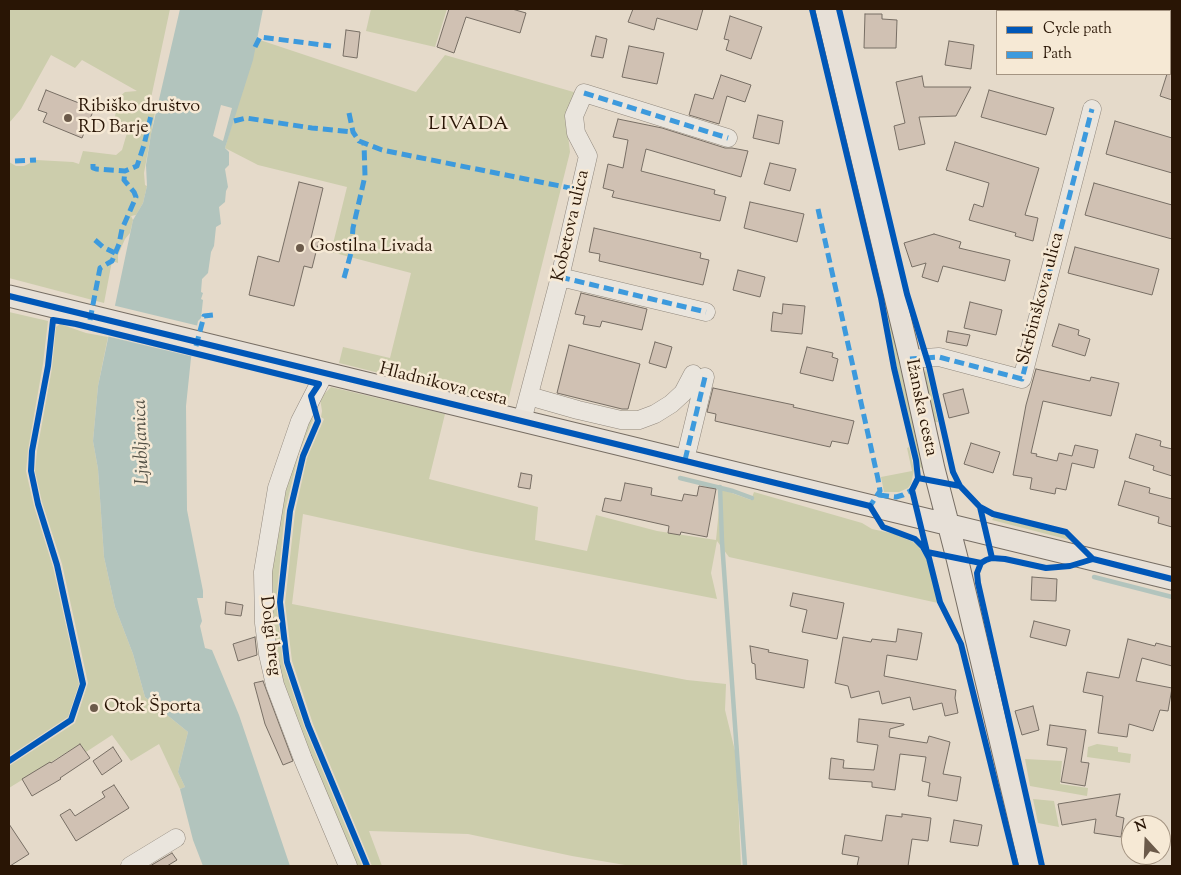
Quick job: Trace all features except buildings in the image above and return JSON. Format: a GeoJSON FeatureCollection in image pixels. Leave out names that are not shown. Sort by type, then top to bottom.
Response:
{"type":"FeatureCollection","features":[{"type":"Feature","properties":{"kind":"main road","name":"Ižanska cesta"},"geometry":{"type":"LineString","coordinates":[[826,9],[1030,866]]}},
{"type":"Feature","properties":{"kind":"main road","name":"Hladnikova cesta"},"geometry":{"type":"LineString","coordinates":[[9,296],[1172,579]]}},
{"type":"Feature","properties":{"kind":"street","name":"Kobetova ulica"},"geometry":{"type":"LineString","coordinates":[[522,421],[560,277],[588,156],[576,133],[574,116],[584,93],[728,138]]}},
{"type":"Feature","properties":{"kind":"street","name":"Skrbinškova ulica"},"geometry":{"type":"LineString","coordinates":[[910,359],[939,357],[1022,379],[1092,109]]}},
{"type":"Feature","properties":{"kind":"street"},"geometry":{"type":"LineString","coordinates":[[560,277],[706,312]]}},
{"type":"Feature","properties":{"kind":"street","name":"Dolgi breg"},"geometry":{"type":"LineString","coordinates":[[323,373],[300,420],[277,488],[263,572],[264,623],[275,685],[303,760],[348,866]]}},
{"type":"Feature","properties":{"kind":"street","name":"Hladnikova cesta"},"geometry":{"type":"LineString","coordinates":[[529,396],[621,420],[638,420],[655,414],[671,404],[699,376],[685,460]]}},
{"type":"Feature","properties":{"kind":"street"},"geometry":{"type":"LineString","coordinates":[[130,866],[176,838]]}},
{"type":"Feature","properties":{"kind":"green space"},"geometry":{"type":"Polygon","coordinates":[[[9,9],[170,9],[151,98],[156,107],[144,173],[145,185],[147,186],[143,203],[136,215],[131,216],[133,220],[130,233],[125,239],[118,255],[118,263],[112,261],[104,303],[9,278],[9,162],[16,166],[24,166],[36,160],[79,164],[83,151],[116,155],[122,150],[129,126],[114,120],[116,112],[115,100],[125,92],[137,91],[82,60],[75,68],[51,55],[21,109],[9,123],[9,9]]]}},
{"type":"Feature","properties":{"kind":"green space"},"geometry":{"type":"Polygon","coordinates":[[[371,9],[447,9],[435,47],[366,31],[371,9]]]}},
{"type":"Feature","properties":{"kind":"green space"},"geometry":{"type":"Polygon","coordinates":[[[257,39],[416,92],[445,55],[577,93],[566,118],[570,152],[507,405],[339,363],[343,347],[390,358],[411,273],[331,252],[347,187],[258,165],[225,148],[257,39]]]}},
{"type":"Feature","properties":{"kind":"green space"},"geometry":{"type":"Polygon","coordinates":[[[883,281],[898,358],[924,470],[920,467],[895,359],[880,282],[883,281]]]}},
{"type":"Feature","properties":{"kind":"green space"},"geometry":{"type":"Polygon","coordinates":[[[9,312],[48,321],[26,471],[34,506],[53,567],[79,684],[68,717],[9,756],[9,312]]]}},
{"type":"Feature","properties":{"kind":"green space"},"geometry":{"type":"Polygon","coordinates":[[[60,324],[86,333],[108,337],[98,386],[93,441],[98,469],[104,557],[115,607],[133,654],[145,697],[188,732],[178,772],[185,787],[180,789],[159,744],[131,761],[112,735],[86,752],[80,744],[9,788],[9,766],[75,723],[88,683],[62,564],[42,502],[35,471],[52,368],[56,327],[60,324]]]}},
{"type":"Feature","properties":{"kind":"green space"},"geometry":{"type":"Polygon","coordinates":[[[926,369],[938,422],[935,422],[924,376],[926,369]]]}},
{"type":"Feature","properties":{"kind":"green space"},"geometry":{"type":"Polygon","coordinates":[[[331,387],[445,414],[429,479],[538,507],[535,540],[587,551],[596,515],[657,531],[716,540],[721,489],[751,500],[754,492],[862,523],[872,529],[895,534],[913,542],[919,547],[927,560],[938,603],[729,557],[717,541],[711,573],[717,599],[476,552],[303,514],[292,604],[687,680],[726,684],[725,710],[736,755],[741,866],[631,866],[572,856],[468,834],[369,831],[382,866],[372,866],[313,724],[292,661],[285,603],[295,512],[307,458],[324,419],[321,417],[320,398],[331,387]]]}},
{"type":"Feature","properties":{"kind":"green space"},"geometry":{"type":"Polygon","coordinates":[[[312,414],[313,420],[299,453],[285,511],[276,602],[283,663],[304,726],[362,866],[352,866],[279,683],[267,588],[292,453],[312,414]]]}},
{"type":"Feature","properties":{"kind":"green space"},"geometry":{"type":"Polygon","coordinates":[[[909,447],[914,470],[911,484],[908,488],[899,492],[884,492],[881,477],[912,471],[907,448],[909,447]]]}},
{"type":"Feature","properties":{"kind":"green space"},"geometry":{"type":"Polygon","coordinates":[[[994,517],[1066,535],[1070,540],[992,520],[994,517]]]}},
{"type":"Feature","properties":{"kind":"green space"},"geometry":{"type":"Polygon","coordinates":[[[1097,744],[1118,747],[1118,752],[1131,754],[1130,763],[1087,757],[1088,747],[1097,744]]]}},
{"type":"Feature","properties":{"kind":"green space"},"geometry":{"type":"Polygon","coordinates":[[[1025,759],[1062,761],[1060,784],[1088,788],[1087,796],[1030,786],[1025,759]]]}},
{"type":"Feature","properties":{"kind":"green space"},"geometry":{"type":"Polygon","coordinates":[[[1033,799],[1054,801],[1059,827],[1038,823],[1033,799]]]}},
{"type":"Feature","properties":{"kind":"water","name":"Ljubljanica"},"geometry":{"type":"Polygon","coordinates":[[[180,9],[263,9],[253,60],[225,148],[229,152],[229,165],[225,169],[228,187],[225,202],[219,207],[221,224],[216,227],[208,273],[202,279],[201,292],[203,293],[201,299],[203,300],[201,318],[198,321],[191,358],[186,406],[187,510],[203,591],[203,598],[197,598],[205,648],[212,650],[239,715],[290,866],[203,866],[193,840],[180,789],[185,787],[178,772],[188,732],[145,697],[133,654],[115,607],[104,557],[98,469],[93,441],[98,386],[133,220],[143,203],[147,186],[146,165],[151,134],[180,9]]]}},
{"type":"Feature","properties":{"kind":"pier"},"geometry":{"type":"Polygon","coordinates":[[[221,105],[232,108],[223,141],[213,136],[221,105]]]}},
{"type":"Feature","properties":{"kind":"pier"},"geometry":{"type":"Polygon","coordinates":[[[112,305],[199,326],[194,357],[106,336],[112,305]]]}},
{"type":"Feature","properties":{"kind":"waterway"},"geometry":{"type":"LineString","coordinates":[[680,478],[733,491],[752,498]]}},
{"type":"Feature","properties":{"kind":"waterway"},"geometry":{"type":"LineString","coordinates":[[720,487],[722,542],[745,866]]}},
{"type":"Feature","properties":{"kind":"waterway"},"geometry":{"type":"LineString","coordinates":[[1094,577],[1172,597]]}},
{"type":"Feature","properties":{"kind":"marked path"},"geometry":{"type":"LineString","coordinates":[[255,47],[260,37],[331,46]]}},
{"type":"Feature","properties":{"kind":"marked path"},"geometry":{"type":"LineString","coordinates":[[584,93],[728,138]]}},
{"type":"Feature","properties":{"kind":"marked path"},"geometry":{"type":"LineString","coordinates":[[93,164],[93,168],[96,169],[125,171],[137,166],[153,107]]}},
{"type":"Feature","properties":{"kind":"marked path"},"geometry":{"type":"LineString","coordinates":[[910,359],[939,357],[1022,379],[1092,109]]}},
{"type":"Feature","properties":{"kind":"marked path"},"geometry":{"type":"LineString","coordinates":[[349,113],[353,132],[359,141],[382,150],[580,190]]}},
{"type":"Feature","properties":{"kind":"marked path"},"geometry":{"type":"LineString","coordinates":[[234,121],[246,118],[353,132]]}},
{"type":"Feature","properties":{"kind":"marked path"},"geometry":{"type":"LineString","coordinates":[[344,278],[351,253],[353,228],[365,176],[364,143]]}},
{"type":"Feature","properties":{"kind":"marked path"},"geometry":{"type":"LineString","coordinates":[[15,161],[36,160]]}},
{"type":"Feature","properties":{"kind":"marked path"},"geometry":{"type":"LineString","coordinates":[[90,320],[100,268],[112,261],[119,244],[122,229],[136,197],[124,180],[125,171]]}},
{"type":"Feature","properties":{"kind":"marked path"},"geometry":{"type":"LineString","coordinates":[[818,209],[878,479],[880,491],[870,506],[872,509]]}},
{"type":"Feature","properties":{"kind":"marked path"},"geometry":{"type":"LineString","coordinates":[[95,240],[103,247],[115,253]]}},
{"type":"Feature","properties":{"kind":"marked path"},"geometry":{"type":"LineString","coordinates":[[560,277],[706,312]]}},
{"type":"Feature","properties":{"kind":"marked path"},"geometry":{"type":"LineString","coordinates":[[196,346],[204,316],[213,315]]}},
{"type":"Feature","properties":{"kind":"marked path"},"geometry":{"type":"LineString","coordinates":[[685,460],[705,377]]}},
{"type":"Feature","properties":{"kind":"marked path"},"geometry":{"type":"LineString","coordinates":[[879,495],[896,497],[912,490]]}},
{"type":"Feature","properties":{"kind":"cycle path"},"geometry":{"type":"LineString","coordinates":[[812,9],[881,298],[894,368],[916,460],[918,478]]}},
{"type":"Feature","properties":{"kind":"cycle path"},"geometry":{"type":"LineString","coordinates":[[839,9],[907,294],[929,366],[953,472],[960,486]]}},
{"type":"Feature","properties":{"kind":"cycle path"},"geometry":{"type":"LineString","coordinates":[[9,296],[870,506],[883,527],[915,539],[923,547],[929,558],[940,602],[961,644],[1016,866]]}},
{"type":"Feature","properties":{"kind":"cycle path"},"geometry":{"type":"LineString","coordinates":[[9,761],[71,720],[83,684],[57,565],[38,504],[31,471],[32,451],[48,366],[53,320],[319,384],[311,396],[318,421],[303,456],[290,511],[280,602],[287,662],[308,725],[367,866]]}},
{"type":"Feature","properties":{"kind":"cycle path"},"geometry":{"type":"LineString","coordinates":[[918,478],[960,486],[980,507],[992,558],[981,563],[927,552],[912,490],[918,478]]}},
{"type":"Feature","properties":{"kind":"cycle path"},"geometry":{"type":"LineString","coordinates":[[980,507],[993,514],[1066,532],[1093,559]]}},
{"type":"Feature","properties":{"kind":"cycle path"},"geometry":{"type":"LineString","coordinates":[[992,558],[1046,568],[1070,566],[1093,559],[1172,579]]}},
{"type":"Feature","properties":{"kind":"cycle path"},"geometry":{"type":"LineString","coordinates":[[981,563],[977,573],[978,583],[1042,866]]}},
{"type":"Feature","properties":{"kind":"place","name":"Ribiško društvo RD Barje"},"geometry":{"type":"Point","coordinates":[68,118]}},
{"type":"Feature","properties":{"kind":"place","name":"Gostilna Livada"},"geometry":{"type":"Point","coordinates":[300,248]}},
{"type":"Feature","properties":{"kind":"place","name":"Otok Športa"},"geometry":{"type":"Point","coordinates":[94,708]}},
{"type":"Feature","properties":{"kind":"district","name":"LIVADA"},"geometry":{"type":"Point","coordinates":[469,126]}}]}
